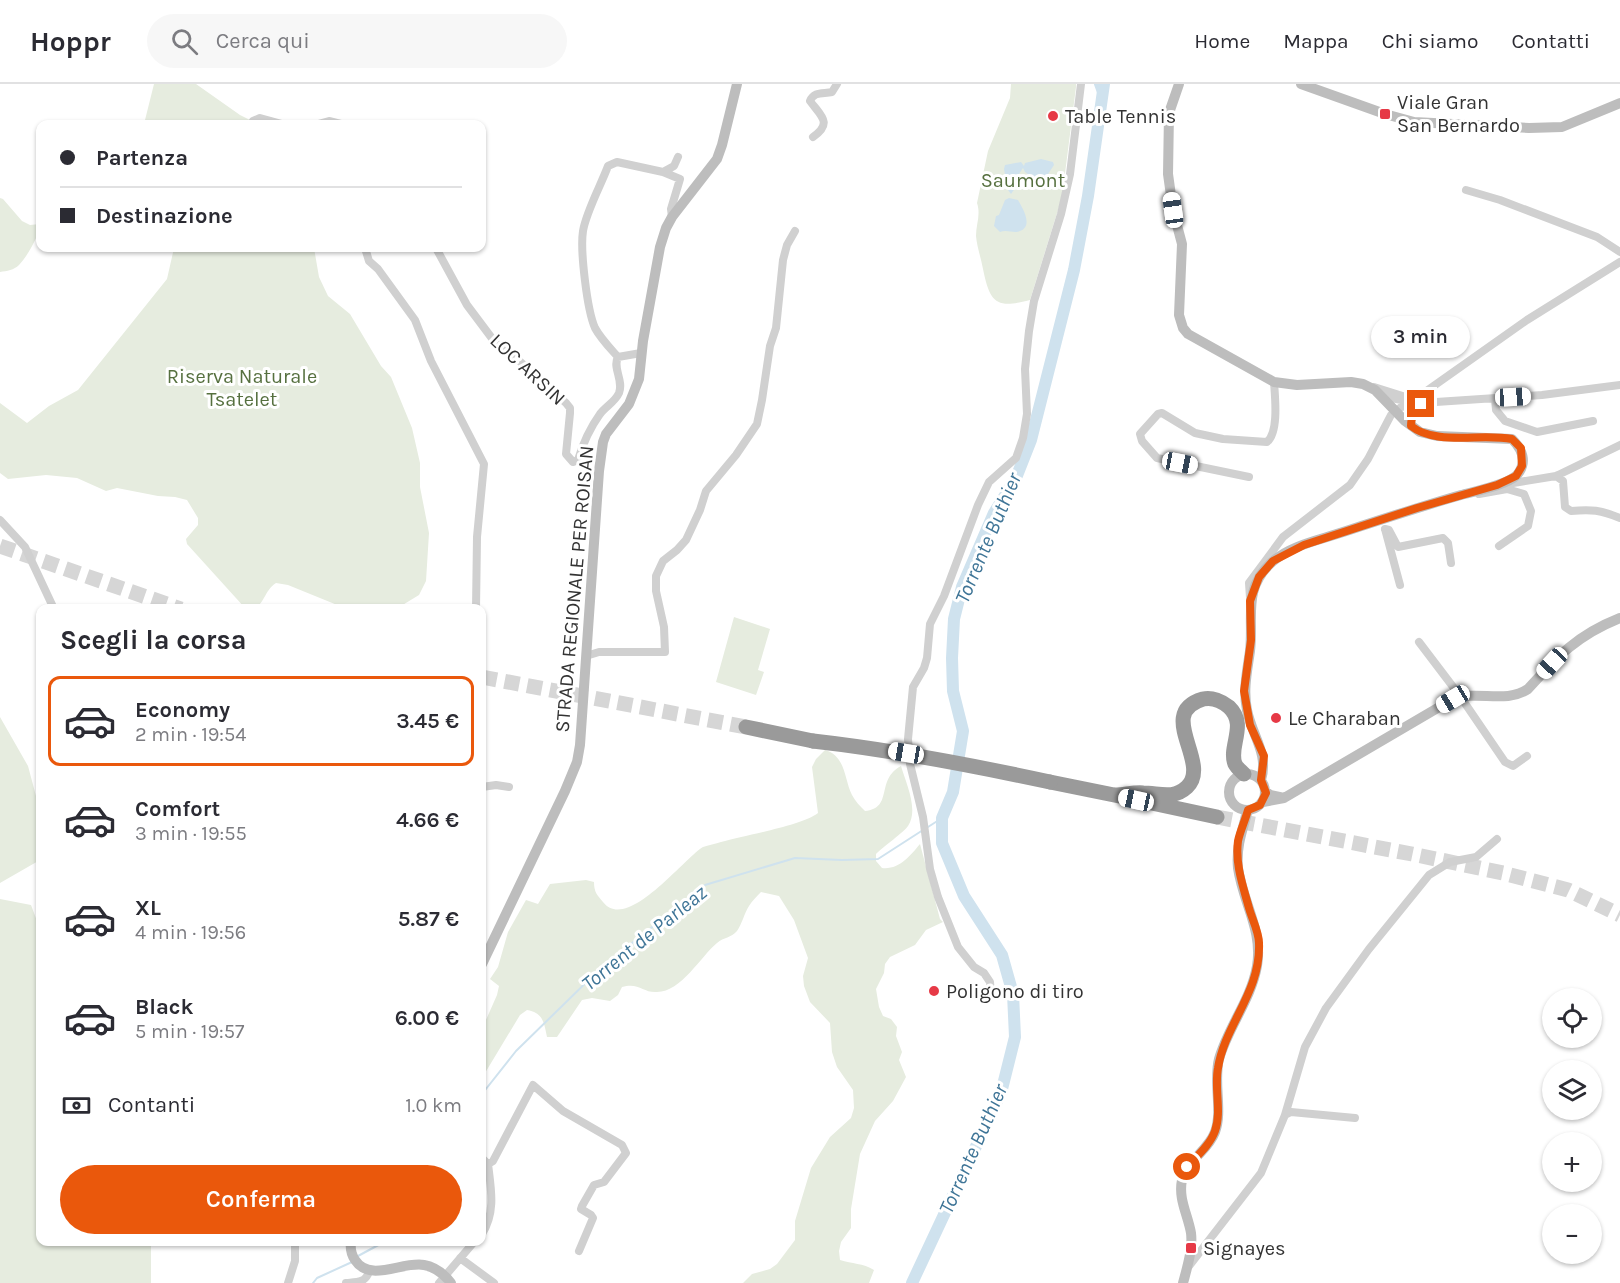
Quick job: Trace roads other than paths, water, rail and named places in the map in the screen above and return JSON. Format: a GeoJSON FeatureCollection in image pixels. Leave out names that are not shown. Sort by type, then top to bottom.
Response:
{"type":"FeatureCollection","features":[{"type":"Feature","properties":{"kind":"highway"},"geometry":{"type":"LineString","coordinates":[[1115,795],[1143,793],[1173,795],[1189,784],[1193,777],[1194,766],[1182,729],[1184,717],[1189,708],[1198,701],[1208,698],[1227,705],[1235,714],[1238,726],[1234,757],[1236,766],[1252,776]]}},
{"type":"Feature","properties":{"kind":"highway"},"geometry":{"type":"LineString","coordinates":[[746,727],[813,741],[873,747],[932,757],[1217,817]]}},
{"type":"Feature","properties":{"kind":"main road","name":"STRADA REGIONALE PER ROISAN"},"geometry":{"type":"LineString","coordinates":[[486,956],[577,762],[601,449],[606,434],[634,395],[639,379],[641,353],[660,247],[672,217],[717,159],[737,84]]}},
{"type":"Feature","properties":{"kind":"main road"},"geometry":{"type":"LineString","coordinates":[[1179,84],[1169,113],[1168,174],[1173,210],[1182,244],[1180,320],[1183,328],[1192,338],[1274,382],[1297,385],[1351,382],[1363,384],[1382,396],[1411,426],[1420,432],[1437,436],[1512,439],[1521,448],[1522,466],[1516,476],[1497,485],[1465,494],[1384,524],[1304,545],[1273,561],[1259,577],[1250,601],[1251,640],[1244,691],[1250,725],[1262,752],[1264,765],[1252,776],[1236,778],[1229,789],[1230,798],[1235,806],[1239,837],[1238,870],[1259,942],[1257,966],[1245,1003],[1220,1059],[1216,1077],[1218,1114],[1215,1132],[1210,1142],[1187,1167],[1183,1177],[1181,1194],[1191,1235],[1187,1270],[1183,1283]]}},
{"type":"Feature","properties":{"kind":"main road"},"geometry":{"type":"LineString","coordinates":[[1301,84],[1414,122],[1529,128],[1562,127],[1620,103]]}},
{"type":"Feature","properties":{"kind":"main road"},"geometry":{"type":"LineString","coordinates":[[1264,796],[1284,798],[1460,696],[1519,694],[1528,689],[1573,642],[1620,618]]}},
{"type":"Feature","properties":{"kind":"main road"},"geometry":{"type":"LineString","coordinates":[[1252,776],[1264,796]]}},
{"type":"Feature","properties":{"kind":"main road"},"geometry":{"type":"LineString","coordinates":[[1235,806],[1248,810],[1257,808],[1264,796]]}},
{"type":"Feature","properties":{"kind":"main road"},"geometry":{"type":"LineString","coordinates":[[1239,837],[1248,810]]}},
{"type":"Feature","properties":{"kind":"main road"},"geometry":{"type":"LineString","coordinates":[[351,1246],[354,1259],[369,1272],[424,1265],[445,1281]]}},
{"type":"Feature","properties":{"kind":"street"},"geometry":{"type":"LineString","coordinates":[[813,137],[824,126],[820,111],[810,101],[817,93],[832,92],[837,84]]}},
{"type":"Feature","properties":{"kind":"street"},"geometry":{"type":"LineString","coordinates":[[991,993],[990,982],[984,973],[974,967],[958,947],[938,897],[927,849],[923,817],[910,764],[908,739],[913,687],[924,668],[930,624],[944,596],[978,504],[989,482],[1016,458],[1023,438],[1027,414],[1025,369],[1034,301],[1061,214],[1070,174],[1081,84]]}},
{"type":"Feature","properties":{"kind":"street"},"geometry":{"type":"LineString","coordinates":[[663,172],[674,166],[678,157]]}},
{"type":"Feature","properties":{"kind":"street"},"geometry":{"type":"LineString","coordinates":[[641,353],[618,357],[602,338],[593,322],[589,307],[583,229],[608,166],[617,162],[663,172],[680,179],[671,209],[672,217]]}},
{"type":"Feature","properties":{"kind":"street"},"geometry":{"type":"LineString","coordinates":[[1466,190],[1500,200],[1597,237],[1620,252]]}},
{"type":"Feature","properties":{"kind":"street"},"geometry":{"type":"LineString","coordinates":[[586,656],[599,652],[665,652],[664,627],[656,591],[656,576],[663,561],[686,540],[697,518],[706,491],[736,455],[757,424],[770,346],[776,328],[784,252],[795,231]]}},
{"type":"Feature","properties":{"kind":"street"},"geometry":{"type":"LineString","coordinates":[[366,252],[369,261],[378,269],[415,320],[431,361],[484,464],[477,537],[476,604]]}},
{"type":"Feature","properties":{"kind":"street","name":"LOC ARSIN"},"geometry":{"type":"LineString","coordinates":[[438,252],[467,305],[494,341],[566,403],[570,413],[567,454],[573,462],[578,460],[586,437],[601,413],[620,392],[621,378],[616,365],[618,357]]}},
{"type":"Feature","properties":{"kind":"street"},"geometry":{"type":"LineString","coordinates":[[1363,384],[1409,398],[1418,397],[1527,320],[1620,262]]}},
{"type":"Feature","properties":{"kind":"street"},"geometry":{"type":"LineString","coordinates":[[1249,477],[1157,458],[1142,441],[1140,434],[1158,414],[1162,413],[1195,433],[1223,439],[1267,442],[1271,439],[1274,422],[1274,382]]}},
{"type":"Feature","properties":{"kind":"street"},"geometry":{"type":"LineString","coordinates":[[1250,601],[1249,584],[1283,537],[1350,485],[1368,459],[1390,415],[1395,410],[1421,404],[1542,395],[1620,385]]}},
{"type":"Feature","properties":{"kind":"street"},"geometry":{"type":"LineString","coordinates":[[1382,396],[1421,404]]}},
{"type":"Feature","properties":{"kind":"street"},"geometry":{"type":"LineString","coordinates":[[1495,399],[1496,410],[1505,421],[1537,432],[1593,422]]}},
{"type":"Feature","properties":{"kind":"street"},"geometry":{"type":"LineString","coordinates":[[1411,426],[1414,411],[1421,404]]}},
{"type":"Feature","properties":{"kind":"street"},"geometry":{"type":"LineString","coordinates":[[1497,485],[1556,476],[1620,445]]}},
{"type":"Feature","properties":{"kind":"street"},"geometry":{"type":"LineString","coordinates":[[1556,476],[1563,481],[1565,507],[1571,511],[1588,509],[1605,511],[1620,518]]}},
{"type":"Feature","properties":{"kind":"street"},"geometry":{"type":"LineString","coordinates":[[1465,494],[1485,494],[1507,489],[1524,494],[1531,511],[1528,526],[1498,546]]}},
{"type":"Feature","properties":{"kind":"street"},"geometry":{"type":"LineString","coordinates":[[0,520],[25,548],[52,604]]}},
{"type":"Feature","properties":{"kind":"street"},"geometry":{"type":"LineString","coordinates":[[1384,524],[1398,547],[1443,538],[1448,543],[1451,563]]}},
{"type":"Feature","properties":{"kind":"street"},"geometry":{"type":"LineString","coordinates":[[1384,524],[1400,585]]}},
{"type":"Feature","properties":{"kind":"street"},"geometry":{"type":"LineString","coordinates":[[1419,642],[1508,765],[1513,766],[1527,756]]}},
{"type":"Feature","properties":{"kind":"street"},"geometry":{"type":"LineString","coordinates":[[486,786],[509,787]]}},
{"type":"Feature","properties":{"kind":"street"},"geometry":{"type":"LineString","coordinates":[[1187,1270],[1261,1173],[1285,1115],[1305,1047],[1326,1008],[1369,949],[1429,875],[1450,862],[1476,856],[1497,839]]}},
{"type":"Feature","properties":{"kind":"street"},"geometry":{"type":"LineString","coordinates":[[486,1161],[493,1161],[533,1085],[563,1111],[622,1145],[626,1153],[604,1182],[594,1185],[582,1206],[581,1209],[592,1218],[579,1251]]}},
{"type":"Feature","properties":{"kind":"street"},"geometry":{"type":"LineString","coordinates":[[1285,1115],[1291,1112],[1355,1118]]}},
{"type":"Feature","properties":{"kind":"street"},"geometry":{"type":"LineString","coordinates":[[486,1167],[492,1204],[486,1225]]}},
{"type":"Feature","properties":{"kind":"street"},"geometry":{"type":"LineString","coordinates":[[288,1283],[295,1261],[295,1246]]}},
{"type":"Feature","properties":{"kind":"street"},"geometry":{"type":"LineString","coordinates":[[445,1281],[470,1246]]}},
{"type":"Feature","properties":{"kind":"street"},"geometry":{"type":"LineString","coordinates":[[460,1258],[494,1283]]}},
{"type":"Feature","properties":{"kind":"street"},"geometry":{"type":"LineString","coordinates":[[346,1283],[363,1282],[367,1279],[369,1272]]}},
{"type":"Feature","properties":{"kind":"water"},"geometry":{"type":"Polygon","coordinates":[[[1041,159],[1053,162],[1054,165],[1044,180],[1036,180],[1023,168],[1017,177],[1018,184],[1011,194],[1008,190],[1005,165],[1021,162],[1024,166],[1025,163],[1041,159]]]}},
{"type":"Feature","properties":{"kind":"water"},"geometry":{"type":"Polygon","coordinates":[[[1009,198],[1018,200],[1026,216],[1026,225],[1018,232],[1000,232],[994,226],[996,216],[999,215],[1005,200],[1009,198]]]}},
{"type":"Feature","properties":{"kind":"waterway","name":"Torrente Buthier"},"geometry":{"type":"LineString","coordinates":[[1098,84],[1102,95]]}},
{"type":"Feature","properties":{"kind":"waterway","name":"Torrente Buthier"},"geometry":{"type":"LineString","coordinates":[[912,1283],[1001,1093],[1015,1037],[1013,994],[1002,955],[964,896],[942,843],[942,818],[953,792],[963,731],[953,691],[954,619],[962,587],[994,513],[1016,478],[1031,440],[1074,270],[1088,196],[1104,84]]}},
{"type":"Feature","properties":{"kind":"waterway","name":"Torrent de Parleaz"},"geometry":{"type":"LineString","coordinates":[[928,827],[942,818]]}},
{"type":"Feature","properties":{"kind":"waterway","name":"Torrent de Parleaz"},"geometry":{"type":"LineString","coordinates":[[486,1089],[516,1051],[602,967],[705,885],[795,858],[878,859],[923,830]]}},
{"type":"Feature","properties":{"kind":"waterway","name":"Torrent de Parleaz"},"geometry":{"type":"LineString","coordinates":[[358,1256],[377,1246]]}},
{"type":"Feature","properties":{"kind":"waterway","name":"Torrent de Parleaz"},"geometry":{"type":"LineString","coordinates":[[313,1283],[317,1278],[352,1262]]}},
{"type":"Feature","properties":{"kind":"tunnel"},"geometry":{"type":"LineString","coordinates":[[0,546],[167,604]]}},
{"type":"Feature","properties":{"kind":"tunnel"},"geometry":{"type":"LineString","coordinates":[[486,678],[746,727]]}},
{"type":"Feature","properties":{"kind":"tunnel"},"geometry":{"type":"LineString","coordinates":[[1217,817],[1503,873],[1568,890],[1620,915]]}},
{"type":"Feature","properties":{"kind":"place","name":"Viale Gran San Bernardo"},"geometry":{"type":"Point","coordinates":[1385,114]}},
{"type":"Feature","properties":{"kind":"place","name":"Table Tennis"},"geometry":{"type":"Point","coordinates":[1053,116]}},
{"type":"Feature","properties":{"kind":"place","name":"Le Charaban"},"geometry":{"type":"Point","coordinates":[1276,718]}},
{"type":"Feature","properties":{"kind":"place","name":"Poligono di tiro"},"geometry":{"type":"Point","coordinates":[934,991]}},
{"type":"Feature","properties":{"kind":"place","name":"Signayes"},"geometry":{"type":"Point","coordinates":[1191,1248]}},
{"type":"Feature","properties":{"kind":"park label","name":"Saumont"},"geometry":{"type":"Point","coordinates":[1023,180]}},
{"type":"Feature","properties":{"kind":"park label","name":"Riserva Naturale Tsatelet"},"geometry":{"type":"Point","coordinates":[242,388]}}]}
